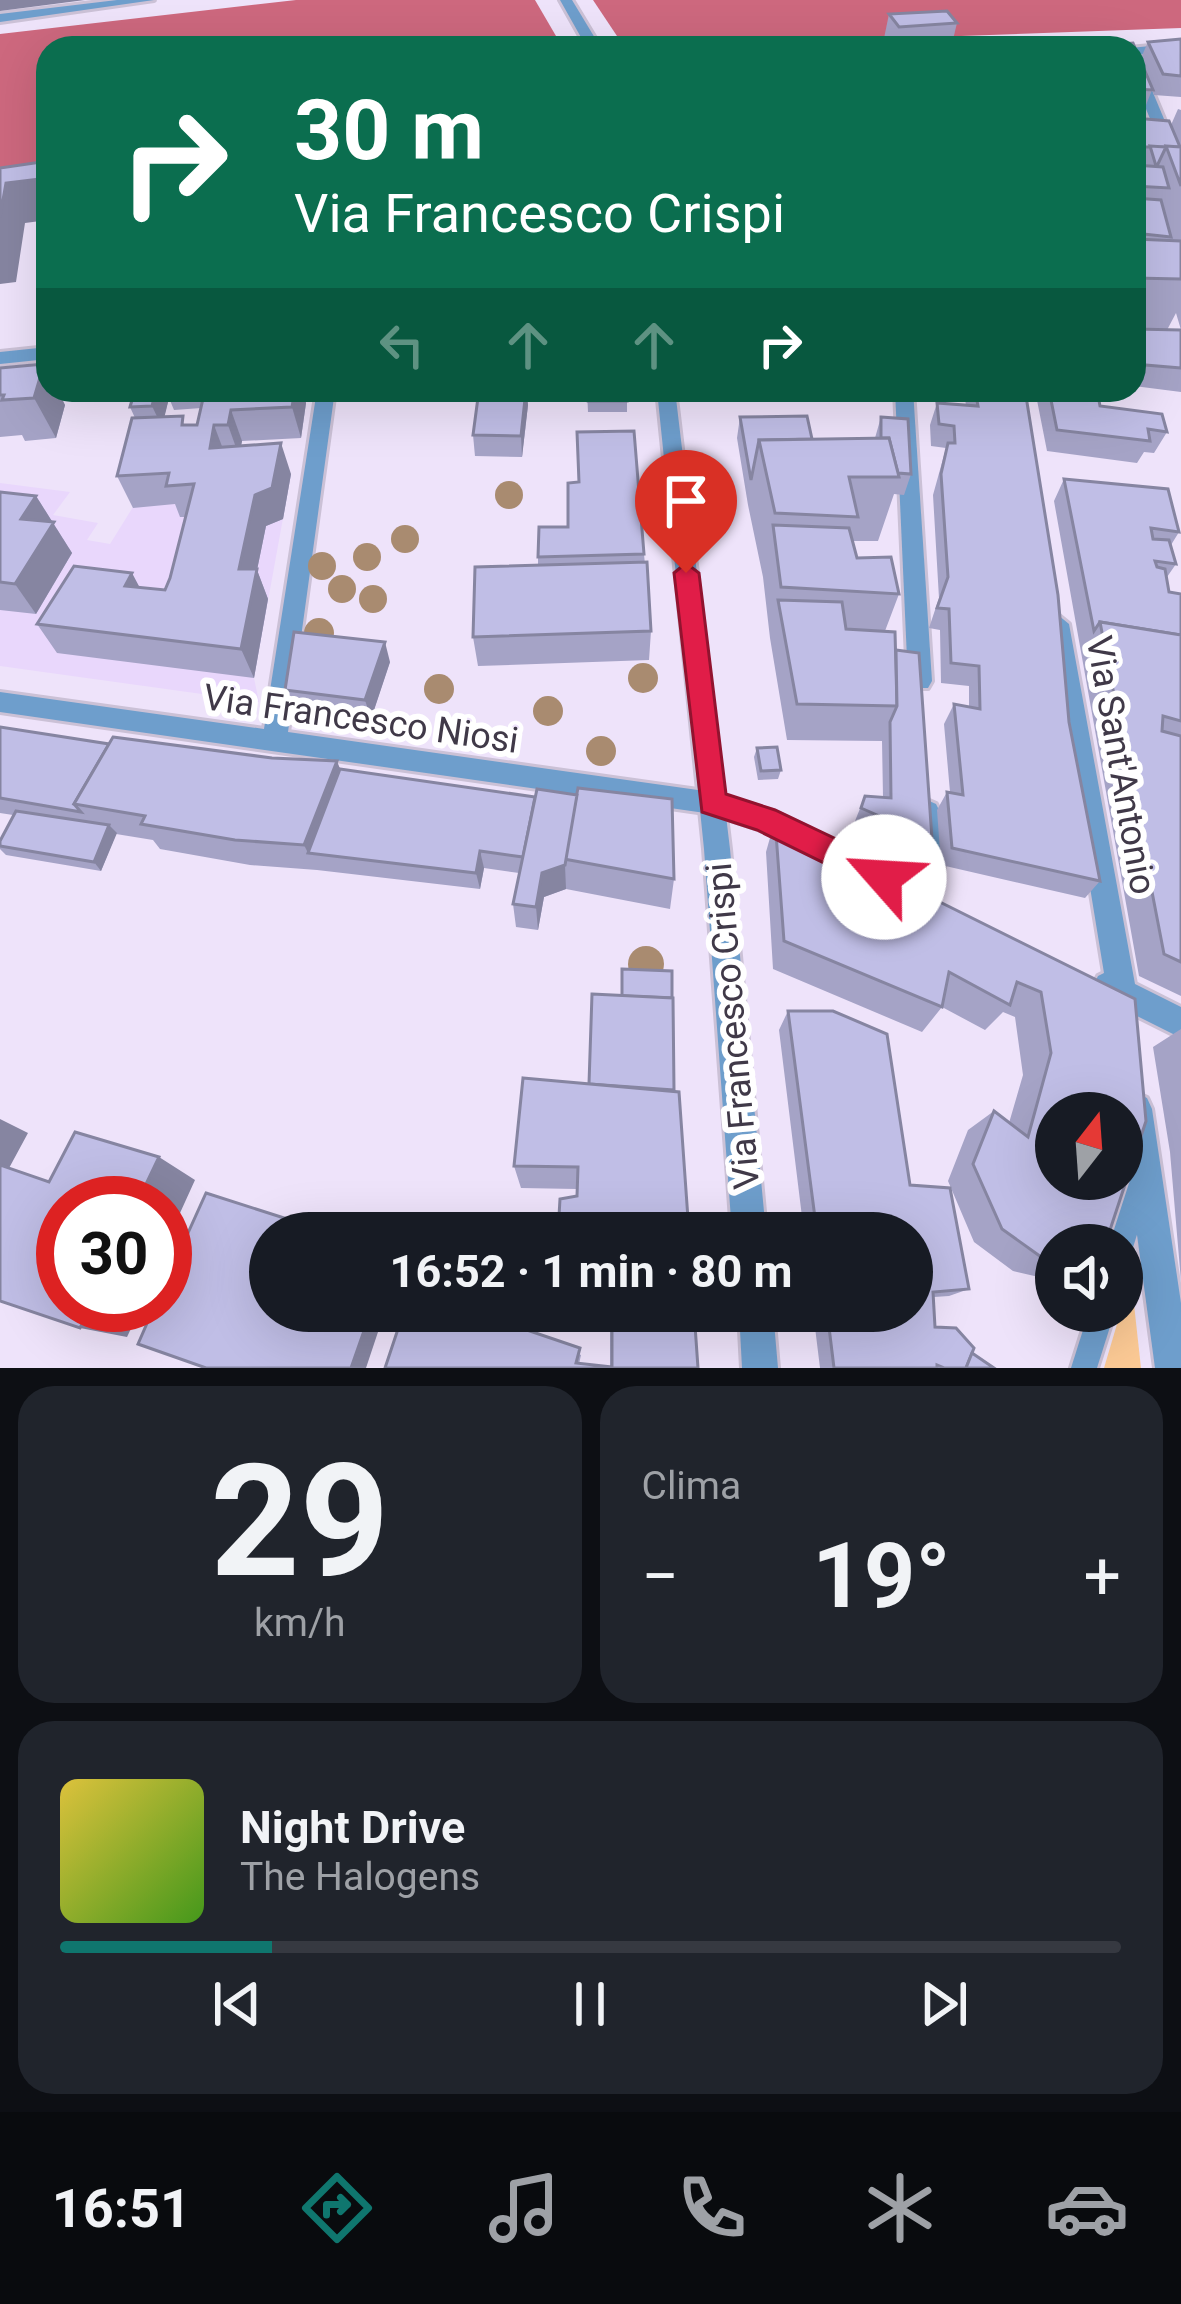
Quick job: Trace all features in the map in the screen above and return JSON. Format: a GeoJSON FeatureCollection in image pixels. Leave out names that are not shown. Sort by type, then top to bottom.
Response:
{"type":"FeatureCollection","features":[{"type":"Feature","properties":{"kind":"street"},"geometry":{"type":"LineString","coordinates":[[0,18],[148,0]]}},
{"type":"Feature","properties":{"kind":"street"},"geometry":{"type":"LineString","coordinates":[[566,0],[587,36]]}},
{"type":"Feature","properties":{"kind":"street"},"geometry":{"type":"LineString","coordinates":[[1146,50],[1181,47]]}},
{"type":"Feature","properties":{"kind":"street"},"geometry":{"type":"LineString","coordinates":[[1146,93],[1180,175]]}},
{"type":"Feature","properties":{"kind":"street"},"geometry":{"type":"LineString","coordinates":[[0,358],[36,354]]}},
{"type":"Feature","properties":{"kind":"street"},"geometry":{"type":"LineString","coordinates":[[274,743],[324,402]]}},
{"type":"Feature","properties":{"kind":"street","name":"Via Francesco Crispi"},"geometry":{"type":"LineString","coordinates":[[667,402],[712,803],[747,1212]]}},
{"type":"Feature","properties":{"kind":"street"},"geometry":{"type":"LineString","coordinates":[[905,402],[921,701]]}},
{"type":"Feature","properties":{"kind":"street","name":"Via Sant'Antonio"},"geometry":{"type":"LineString","coordinates":[[1055,606],[1128,1038]]}},
{"type":"Feature","properties":{"kind":"street","name":"Via Francesco Niosi"},"geometry":{"type":"LineString","coordinates":[[0,702],[712,803],[764,819],[828,850]]}},
{"type":"Feature","properties":{"kind":"street"},"geometry":{"type":"LineString","coordinates":[[926,796],[930,868]]}},
{"type":"Feature","properties":{"kind":"street"},"geometry":{"type":"LineString","coordinates":[[1080,973],[1181,1023]]}},
{"type":"Feature","properties":{"kind":"street"},"geometry":{"type":"LineString","coordinates":[[1133,1083],[1174,1368]]}},
{"type":"Feature","properties":{"kind":"street"},"geometry":{"type":"LineString","coordinates":[[757,1332],[760,1368]]}},
{"type":"Feature","properties":{"kind":"lane"},"geometry":{"type":"LineString","coordinates":[[1128,1224],[1144,1173]]}},
{"type":"Feature","properties":{"kind":"lane"},"geometry":{"type":"LineString","coordinates":[[1084,1368],[1095,1332]]}},
{"type":"Feature","properties":{"kind":"shaded area"},"geometry":{"type":"Polygon","coordinates":[[[296,0],[1181,0],[1181,28],[959,36],[36,36],[36,165],[0,171],[0,34],[296,0]]]}},
{"type":"Feature","properties":{"kind":"shaded area"},"geometry":{"type":"Polygon","coordinates":[[[291,474],[254,678],[259,702],[0,666],[0,483],[70,492],[53,515],[98,523],[87,540],[110,544],[133,507],[222,479],[291,474]]]}},
{"type":"Feature","properties":{"kind":"shaded area"},"geometry":{"type":"Polygon","coordinates":[[[1115,1332],[1137,1332],[1141,1368],[1104,1368],[1115,1332]]]}},
{"type":"Feature","properties":{"kind":"pier"},"geometry":{"type":"Polygon","coordinates":[[[535,0],[593,0],[617,36],[556,36],[535,0]]]}},
{"type":"Feature","properties":{"kind":"building"},"geometry":{"type":"Polygon","coordinates":[[[947,11],[957,23],[899,27],[889,14],[947,11]]]}},
{"type":"Feature","properties":{"kind":"building"},"geometry":{"type":"Polygon","coordinates":[[[1181,39],[1181,76],[1163,74],[1148,42],[1181,39]]]}},
{"type":"Feature","properties":{"kind":"building"},"geometry":{"type":"Polygon","coordinates":[[[1146,119],[1169,121],[1180,147],[1146,147],[1146,119]]]}},
{"type":"Feature","properties":{"kind":"building"},"geometry":{"type":"Polygon","coordinates":[[[1150,146],[1166,147],[1157,166],[1156,166],[1150,146]]]}},
{"type":"Feature","properties":{"kind":"building"},"geometry":{"type":"Polygon","coordinates":[[[1166,146],[1181,147],[1181,186],[1166,146]]]}},
{"type":"Feature","properties":{"kind":"building"},"geometry":{"type":"Polygon","coordinates":[[[36,163],[36,179],[6,183],[0,217],[0,168],[36,163]]]}},
{"type":"Feature","properties":{"kind":"building"},"geometry":{"type":"Polygon","coordinates":[[[1146,166],[1163,167],[1169,188],[1146,187],[1146,166]]]}},
{"type":"Feature","properties":{"kind":"building"},"geometry":{"type":"Polygon","coordinates":[[[1146,199],[1161,200],[1171,237],[1146,234],[1146,199]]]}},
{"type":"Feature","properties":{"kind":"building"},"geometry":{"type":"Polygon","coordinates":[[[1146,240],[1181,241],[1181,279],[1146,278],[1146,240]]]}},
{"type":"Feature","properties":{"kind":"building"},"geometry":{"type":"Polygon","coordinates":[[[1146,329],[1181,330],[1181,368],[1146,365],[1146,329]]]}},
{"type":"Feature","properties":{"kind":"building"},"geometry":{"type":"Polygon","coordinates":[[[36,365],[34,398],[2,400],[0,368],[36,365]]]}},
{"type":"Feature","properties":{"kind":"building"},"geometry":{"type":"Polygon","coordinates":[[[131,402],[153,402],[152,406],[130,407],[131,402]]]}},
{"type":"Feature","properties":{"kind":"building"},"geometry":{"type":"Polygon","coordinates":[[[202,402],[293,402],[292,407],[231,410],[228,425],[214,425],[210,448],[281,443],[272,488],[255,495],[239,569],[257,569],[241,649],[37,624],[74,566],[132,573],[125,586],[165,590],[194,484],[166,486],[169,473],[117,476],[132,418],[183,416],[182,425],[197,425],[202,402]]]}},
{"type":"Feature","properties":{"kind":"building"},"geometry":{"type":"Polygon","coordinates":[[[477,402],[525,402],[521,436],[473,435],[477,402]]]}},
{"type":"Feature","properties":{"kind":"building"},"geometry":{"type":"Polygon","coordinates":[[[977,402],[1027,402],[1058,595],[1069,722],[1100,881],[952,848],[947,792],[963,795],[954,704],[980,709],[979,666],[951,663],[949,609],[937,608],[948,577],[941,474],[948,443],[955,443],[954,426],[939,424],[937,403],[978,406],[977,402]]]}},
{"type":"Feature","properties":{"kind":"building"},"geometry":{"type":"Polygon","coordinates":[[[1051,402],[1099,402],[1100,406],[1162,414],[1167,432],[1148,429],[1150,441],[1057,430],[1051,402]]]}},
{"type":"Feature","properties":{"kind":"building"},"geometry":{"type":"Polygon","coordinates":[[[807,416],[812,439],[759,440],[751,480],[740,417],[807,416]]]}},
{"type":"Feature","properties":{"kind":"building"},"geometry":{"type":"Polygon","coordinates":[[[881,417],[908,419],[911,474],[898,473],[889,438],[881,438],[881,417]]]}},
{"type":"Feature","properties":{"kind":"building"},"geometry":{"type":"Polygon","coordinates":[[[634,431],[644,554],[538,557],[539,527],[568,527],[568,483],[579,482],[577,432],[634,431]]]}},
{"type":"Feature","properties":{"kind":"building"},"geometry":{"type":"Polygon","coordinates":[[[889,438],[899,477],[849,477],[858,517],[775,513],[759,440],[889,438]]]}},
{"type":"Feature","properties":{"kind":"building"},"geometry":{"type":"Polygon","coordinates":[[[1064,479],[1168,489],[1179,532],[1151,528],[1153,539],[1169,540],[1176,564],[1155,561],[1165,569],[1169,592],[1181,594],[1181,635],[1100,622],[1094,631],[1064,479]]]}},
{"type":"Feature","properties":{"kind":"building"},"geometry":{"type":"Polygon","coordinates":[[[0,492],[36,496],[21,519],[54,522],[15,584],[0,582],[0,492]]]}},
{"type":"Feature","properties":{"kind":"building"},"geometry":{"type":"Polygon","coordinates":[[[773,525],[849,528],[857,558],[891,557],[899,594],[781,587],[773,525]]]}},
{"type":"Feature","properties":{"kind":"building"},"geometry":{"type":"Polygon","coordinates":[[[647,562],[651,631],[473,637],[475,567],[647,562]]]}},
{"type":"Feature","properties":{"kind":"building"},"geometry":{"type":"Polygon","coordinates":[[[778,600],[842,602],[846,629],[895,632],[897,706],[797,704],[778,600]]]}},
{"type":"Feature","properties":{"kind":"building"},"geometry":{"type":"Polygon","coordinates":[[[1100,622],[1181,635],[1181,721],[1163,716],[1162,731],[1181,736],[1181,962],[1164,954],[1100,622]]]}},
{"type":"Feature","properties":{"kind":"building"},"geometry":{"type":"Polygon","coordinates":[[[294,632],[385,642],[365,700],[285,690],[294,632]]]}},
{"type":"Feature","properties":{"kind":"building"},"geometry":{"type":"Polygon","coordinates":[[[896,650],[919,653],[932,839],[861,808],[865,796],[891,798],[896,650]]]}},
{"type":"Feature","properties":{"kind":"building"},"geometry":{"type":"Polygon","coordinates":[[[0,727],[109,744],[74,804],[81,812],[0,798],[0,727]]]}},
{"type":"Feature","properties":{"kind":"building"},"geometry":{"type":"Polygon","coordinates":[[[113,737],[272,758],[337,761],[304,845],[235,840],[141,824],[145,816],[74,804],[113,737]]]}},
{"type":"Feature","properties":{"kind":"building"},"geometry":{"type":"Polygon","coordinates":[[[777,747],[781,770],[761,771],[757,748],[777,747]]]}},
{"type":"Feature","properties":{"kind":"building"},"geometry":{"type":"Polygon","coordinates":[[[340,769],[535,797],[523,857],[480,851],[476,873],[308,853],[340,769]]]}},
{"type":"Feature","properties":{"kind":"building"},"geometry":{"type":"Polygon","coordinates":[[[578,788],[672,799],[674,879],[564,859],[578,788]]]}},
{"type":"Feature","properties":{"kind":"building"},"geometry":{"type":"Polygon","coordinates":[[[537,789],[577,795],[565,865],[542,873],[536,907],[513,904],[537,789]]]}},
{"type":"Feature","properties":{"kind":"building"},"geometry":{"type":"Polygon","coordinates":[[[16,811],[109,825],[94,862],[0,846],[16,811]]]}},
{"type":"Feature","properties":{"kind":"building"},"geometry":{"type":"Polygon","coordinates":[[[775,820],[1135,999],[1146,1121],[1143,1130],[1143,1092],[1040,1092],[1051,1053],[1041,992],[1017,982],[1010,1005],[949,972],[942,1007],[784,941],[775,820]]]}},
{"type":"Feature","properties":{"kind":"building"},"geometry":{"type":"Polygon","coordinates":[[[622,969],[672,971],[672,998],[622,996],[622,969]]]}},
{"type":"Feature","properties":{"kind":"building"},"geometry":{"type":"Polygon","coordinates":[[[592,994],[673,998],[674,1090],[589,1084],[592,994]]]}},
{"type":"Feature","properties":{"kind":"building"},"geometry":{"type":"Polygon","coordinates":[[[788,1011],[833,1011],[887,1034],[910,1185],[950,1188],[969,1289],[933,1292],[933,1212],[814,1212],[788,1011]]]}},
{"type":"Feature","properties":{"kind":"building"},"geometry":{"type":"Polygon","coordinates":[[[523,1078],[679,1092],[688,1212],[559,1212],[560,1199],[577,1196],[578,1167],[514,1166],[523,1078]]]}},
{"type":"Feature","properties":{"kind":"building"},"geometry":{"type":"Polygon","coordinates":[[[994,1111],[1028,1137],[1035,1111],[1035,1200],[1120,1200],[1112,1224],[1035,1224],[1035,1253],[1002,1229],[973,1164],[994,1111]]]}},
{"type":"Feature","properties":{"kind":"building"},"geometry":{"type":"Polygon","coordinates":[[[75,1132],[159,1157],[150,1176],[52,1176],[75,1132]]]}},
{"type":"Feature","properties":{"kind":"building"},"geometry":{"type":"Polygon","coordinates":[[[0,1165],[36,1177],[36,1313],[0,1301],[0,1165]]]}},
{"type":"Feature","properties":{"kind":"building"},"geometry":{"type":"Polygon","coordinates":[[[206,1193],[265,1212],[249,1212],[249,1332],[364,1332],[351,1368],[206,1368],[138,1344],[143,1332],[192,1332],[192,1224],[206,1193]]]}},
{"type":"Feature","properties":{"kind":"building"},"geometry":{"type":"Polygon","coordinates":[[[933,1292],[935,1327],[956,1328],[974,1348],[966,1368],[834,1368],[830,1332],[933,1332],[933,1292]]]}},
{"type":"Feature","properties":{"kind":"building"},"geometry":{"type":"Polygon","coordinates":[[[397,1332],[533,1332],[580,1348],[576,1363],[612,1367],[612,1332],[695,1332],[698,1368],[385,1368],[397,1332]]]}},
{"type":"Feature","properties":{"kind":"building"},"geometry":{"type":"Polygon","coordinates":[[[972,1353],[994,1368],[966,1368],[972,1353]]]}},
{"type":"Feature","properties":{"kind":"route"},"geometry":{"type":"LineString","coordinates":[[686,573],[712,803],[764,819],[884,877]]}}]}
